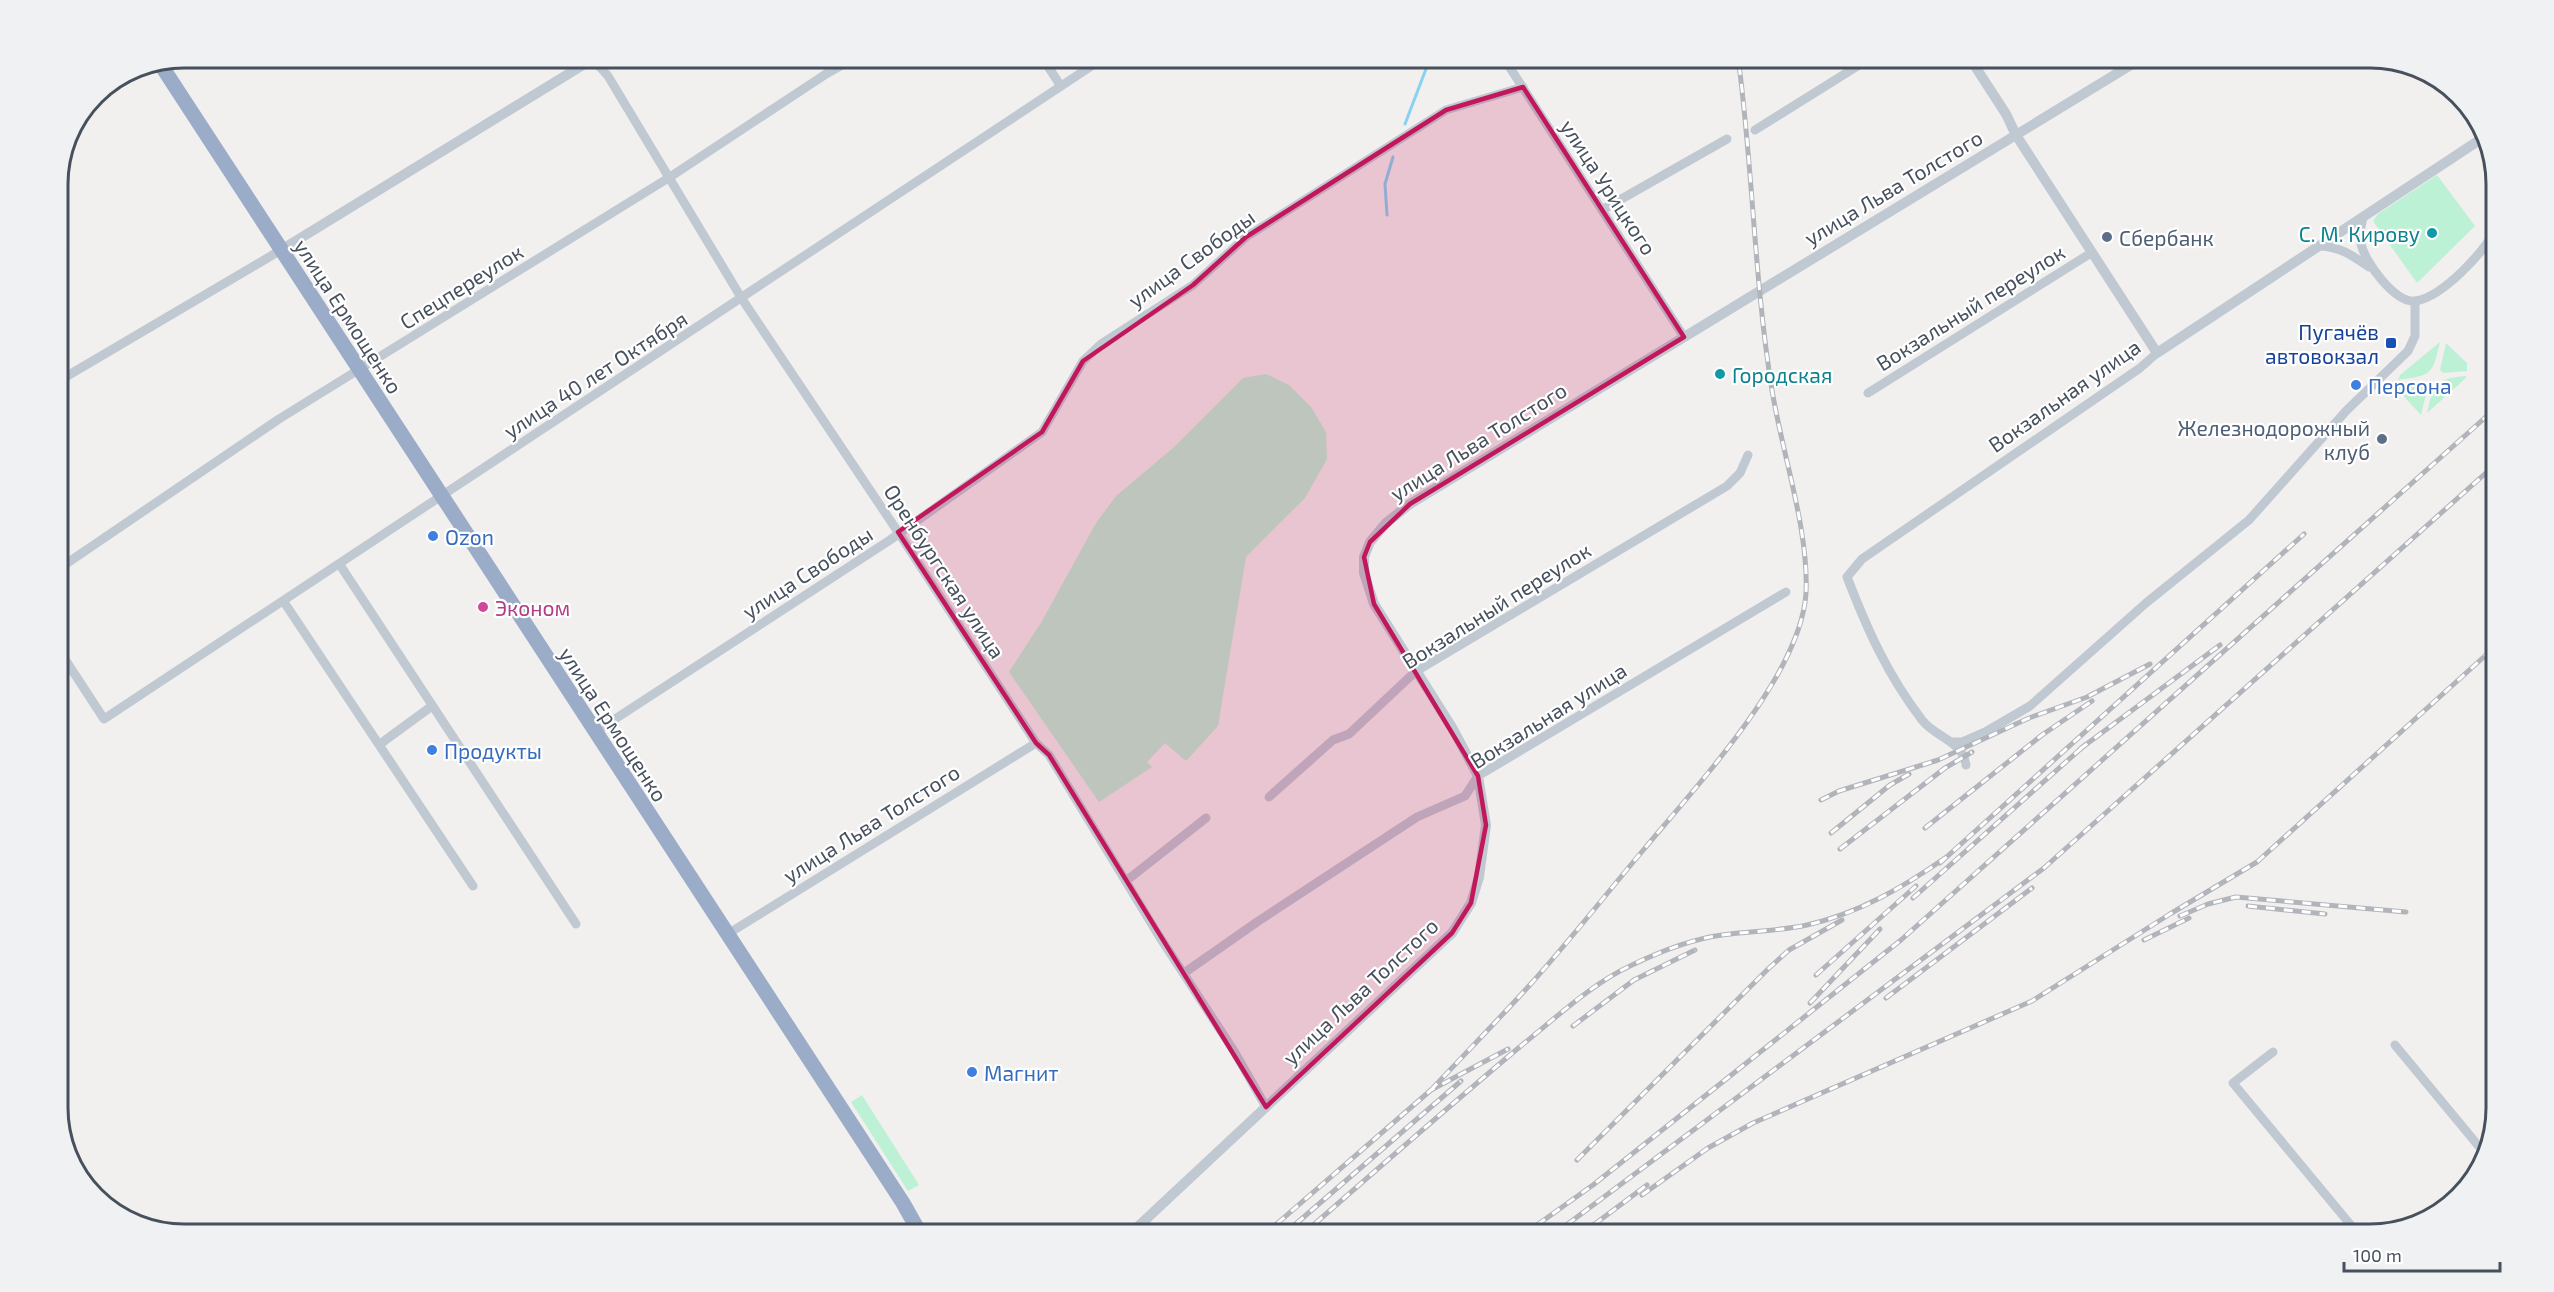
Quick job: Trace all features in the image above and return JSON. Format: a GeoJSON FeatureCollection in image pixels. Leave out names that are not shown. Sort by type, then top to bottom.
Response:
{"type":"FeatureCollection","features":[{"type":"Feature","properties":{"kind":"highway","name":"улица Ермощенко"},"geometry":{"type":"LineString","coordinates":[[164,70],[915,1224]]}},
{"type":"Feature","properties":{"kind":"street"},"geometry":{"type":"LineString","coordinates":[[68,376],[281,250],[577,68]]}},
{"type":"Feature","properties":{"kind":"street","name":"Оренбургская улица"},"geometry":{"type":"LineString","coordinates":[[601,68],[670,177],[742,299],[1036,743],[1049,755],[1234,1051],[1266,1107]]}},
{"type":"Feature","properties":{"kind":"street","name":"Спецпереулок"},"geometry":{"type":"LineString","coordinates":[[68,562],[279,418],[670,177],[837,68]]}},
{"type":"Feature","properties":{"kind":"street"},"geometry":{"type":"LineString","coordinates":[[1049,68],[1060,85]]}},
{"type":"Feature","properties":{"kind":"street","name":"улица 40 лет Октября"},"geometry":{"type":"LineString","coordinates":[[68,663],[105,719],[1087,68]]}},
{"type":"Feature","properties":{"kind":"street","name":"улица Урицкого"},"geometry":{"type":"LineString","coordinates":[[1510,68],[1684,337]]}},
{"type":"Feature","properties":{"kind":"street"},"geometry":{"type":"LineString","coordinates":[[1755,130],[1854,68]]}},
{"type":"Feature","properties":{"kind":"street"},"geometry":{"type":"LineString","coordinates":[[1976,68],[2006,114],[2016,135],[2157,353]]}},
{"type":"Feature","properties":{"kind":"street","name":"улица Льва Толстого"},"geometry":{"type":"LineString","coordinates":[[1141,1224],[1452,933],[1471,903],[1479,877],[1486,825],[1478,776],[1453,729],[1415,672],[1367,588],[1364,557],[1370,542],[1386,523],[1410,504],[2126,68]]}},
{"type":"Feature","properties":{"kind":"street","name":"улица Свободы"},"geometry":{"type":"LineString","coordinates":[[595,732],[619,714],[890,540],[898,532],[1042,432],[1083,361],[1101,344],[1193,285],[1246,237],[1446,110],[1523,87]]}},
{"type":"Feature","properties":{"kind":"street"},"geometry":{"type":"LineString","coordinates":[[1602,210],[1727,139]]}},
{"type":"Feature","properties":{"kind":"street"},"geometry":{"type":"LineString","coordinates":[[2320,246],[2478,141]]}},
{"type":"Feature","properties":{"kind":"street"},"geometry":{"type":"LineString","coordinates":[[2363,217],[2360,231],[2361,246],[2372,269]]}},
{"type":"Feature","properties":{"kind":"street"},"geometry":{"type":"LineString","coordinates":[[2320,246],[2343,250],[2372,269],[2391,289],[2404,298],[2415,301],[2437,292],[2486,246]]}},
{"type":"Feature","properties":{"kind":"street","name":"Вокзальная улица"},"geometry":{"type":"LineString","coordinates":[[1953,742],[1933,732],[1887,669],[1868,630],[1847,577],[1862,559],[2140,368],[2157,353],[2320,246]]}},
{"type":"Feature","properties":{"kind":"street","name":"Вокзальный переулок"},"geometry":{"type":"LineString","coordinates":[[1868,393],[2091,253]]}},
{"type":"Feature","properties":{"kind":"street"},"geometry":{"type":"LineString","coordinates":[[1953,742],[1962,742],[2030,706],[2146,603],[2249,520],[2346,411],[2408,351],[2415,336],[2415,301]]}},
{"type":"Feature","properties":{"kind":"street","name":"Вокзальный переулок"},"geometry":{"type":"LineString","coordinates":[[1269,797],[1333,740],[1349,734],[1415,672],[1727,486],[1740,473],[1748,454]]}},
{"type":"Feature","properties":{"kind":"street"},"geometry":{"type":"LineString","coordinates":[[340,565],[576,924]]}},
{"type":"Feature","properties":{"kind":"street","name":"Вокзальная улица"},"geometry":{"type":"LineString","coordinates":[[1184,973],[1417,817],[1465,796],[1478,776],[1786,592]]}},
{"type":"Feature","properties":{"kind":"street"},"geometry":{"type":"LineString","coordinates":[[284,602],[473,886]]}},
{"type":"Feature","properties":{"kind":"street"},"geometry":{"type":"LineString","coordinates":[[380,744],[432,706]]}},
{"type":"Feature","properties":{"kind":"street"},"geometry":{"type":"LineString","coordinates":[[1953,742],[1965,756],[1966,765]]}},
{"type":"Feature","properties":{"kind":"street","name":"улица Льва Толстого"},"geometry":{"type":"LineString","coordinates":[[726,935],[1036,743]]}},
{"type":"Feature","properties":{"kind":"street"},"geometry":{"type":"LineString","coordinates":[[1126,881],[1206,818]]}},
{"type":"Feature","properties":{"kind":"street"},"geometry":{"type":"LineString","coordinates":[[2395,1045],[2480,1147]]}},
{"type":"Feature","properties":{"kind":"street"},"geometry":{"type":"LineString","coordinates":[[2273,1052],[2233,1083],[2350,1224]]}},
{"type":"Feature","properties":{"kind":"highlighted area"},"geometry":{"type":"Polygon","coordinates":[[[1523,87],[1684,337],[1410,504],[1370,542],[1364,557],[1374,604],[1478,776],[1486,825],[1471,903],[1452,933],[1266,1107],[1049,755],[1036,743],[898,532],[1042,432],[1083,361],[1193,285],[1246,237],[1446,110],[1523,87]]]}},
{"type":"Feature","properties":{"kind":"green space"},"geometry":{"type":"Polygon","coordinates":[[[2437,175],[2475,226],[2417,283],[2373,221],[2378,214],[2437,175]]]}},
{"type":"Feature","properties":{"kind":"green space"},"geometry":{"type":"Polygon","coordinates":[[[2440,342],[2435,361],[2429,372],[2418,377],[2398,380],[2400,375],[2440,342]]]}},
{"type":"Feature","properties":{"kind":"green space"},"geometry":{"type":"Polygon","coordinates":[[[2446,343],[2467,363],[2467,371],[2443,373],[2440,370],[2446,343]]]}},
{"type":"Feature","properties":{"kind":"green space"},"geometry":{"type":"Polygon","coordinates":[[[1266,374],[1289,385],[1311,407],[1326,432],[1327,459],[1305,498],[1246,557],[1218,726],[1186,761],[1165,743],[1147,762],[1152,767],[1099,802],[1009,672],[1042,621],[1096,523],[1116,496],[1173,448],[1243,378],[1266,374]]]}},
{"type":"Feature","properties":{"kind":"green space"},"geometry":{"type":"Polygon","coordinates":[[[2466,376],[2427,413],[2434,389],[2441,381],[2466,376]]]}},
{"type":"Feature","properties":{"kind":"green space"},"geometry":{"type":"Polygon","coordinates":[[[2425,382],[2428,386],[2421,415],[2398,390],[2398,385],[2425,382]]]}},
{"type":"Feature","properties":{"kind":"green space"},"geometry":{"type":"Polygon","coordinates":[[[862,1095],[919,1185],[908,1191],[851,1102],[862,1095]]]}},
{"type":"Feature","properties":{"kind":"waterway"},"geometry":{"type":"LineString","coordinates":[[1405,124],[1426,68]]}},
{"type":"Feature","properties":{"kind":"waterway"},"geometry":{"type":"LineString","coordinates":[[1387,215],[1385,184],[1393,157]]}},
{"type":"Feature","properties":{"kind":"railway"},"geometry":{"type":"LineString","coordinates":[[1431,1090],[1543,970],[1717,761],[1767,693],[1786,659],[1800,625],[1806,593],[1806,569],[1799,518],[1776,414],[1766,349],[1739,68]]}},
{"type":"Feature","properties":{"kind":"railway"},"geometry":{"type":"LineString","coordinates":[[1538,1224],[1593,1185],[1901,940],[2486,417]]}},
{"type":"Feature","properties":{"kind":"railway"},"geometry":{"type":"LineString","coordinates":[[1568,1224],[2044,868],[2486,473]]}},
{"type":"Feature","properties":{"kind":"railway"},"geometry":{"type":"LineString","coordinates":[[1940,863],[2304,534]]}},
{"type":"Feature","properties":{"kind":"railway"},"geometry":{"type":"LineString","coordinates":[[2080,749],[2220,645]]}},
{"type":"Feature","properties":{"kind":"railway"},"geometry":{"type":"LineString","coordinates":[[1642,1195],[1708,1148],[1753,1123],[2032,1001],[2257,862],[2486,655]]}},
{"type":"Feature","properties":{"kind":"railway"},"geometry":{"type":"LineString","coordinates":[[1821,800],[1839,791],[1938,760],[2029,718],[2087,697],[2150,664]]}},
{"type":"Feature","properties":{"kind":"railway"},"geometry":{"type":"LineString","coordinates":[[1925,828],[2042,735],[2092,701]]}},
{"type":"Feature","properties":{"kind":"railway"},"geometry":{"type":"LineString","coordinates":[[1913,898],[2085,745]]}},
{"type":"Feature","properties":{"kind":"railway"},"geometry":{"type":"LineString","coordinates":[[1840,849],[1945,768],[1972,752]]}},
{"type":"Feature","properties":{"kind":"railway"},"geometry":{"type":"LineString","coordinates":[[1831,833],[1890,785],[1909,774]]}},
{"type":"Feature","properties":{"kind":"railway"},"geometry":{"type":"LineString","coordinates":[[1315,1224],[1522,1045],[1575,1002],[1617,973],[1642,960],[1687,943],[1722,935],[1807,925],[1844,914],[1896,889],[1945,858]]}},
{"type":"Feature","properties":{"kind":"railway"},"geometry":{"type":"LineString","coordinates":[[1816,975],[1916,886]]}},
{"type":"Feature","properties":{"kind":"railway"},"geometry":{"type":"LineString","coordinates":[[1886,998],[2032,888]]}},
{"type":"Feature","properties":{"kind":"railway"},"geometry":{"type":"LineString","coordinates":[[2180,916],[2208,904],[2236,897],[2406,912]]}},
{"type":"Feature","properties":{"kind":"railway"},"geometry":{"type":"LineString","coordinates":[[2248,906],[2325,914]]}},
{"type":"Feature","properties":{"kind":"railway"},"geometry":{"type":"LineString","coordinates":[[2144,940],[2189,918]]}},
{"type":"Feature","properties":{"kind":"railway"},"geometry":{"type":"LineString","coordinates":[[1577,1160],[1768,969],[1789,950],[1842,920]]}},
{"type":"Feature","properties":{"kind":"railway"},"geometry":{"type":"LineString","coordinates":[[1810,1003],[1880,929]]}},
{"type":"Feature","properties":{"kind":"railway"},"geometry":{"type":"LineString","coordinates":[[1573,1026],[1634,980],[1695,950]]}},
{"type":"Feature","properties":{"kind":"railway"},"geometry":{"type":"LineString","coordinates":[[1277,1224],[1431,1090],[1508,1049]]}},
{"type":"Feature","properties":{"kind":"railway"},"geometry":{"type":"LineString","coordinates":[[1296,1224],[1461,1081]]}},
{"type":"Feature","properties":{"kind":"railway"},"geometry":{"type":"LineString","coordinates":[[1595,1224],[1647,1185]]}},
{"type":"Feature","properties":{"kind":"place","name":"С. М. Кирову"},"geometry":{"type":"Point","coordinates":[2432,233]}},
{"type":"Feature","properties":{"kind":"place","name":"Сбербанк"},"geometry":{"type":"Point","coordinates":[2107,237]}},
{"type":"Feature","properties":{"kind":"place","name":"Пугачёв автовокзал"},"geometry":{"type":"Point","coordinates":[2391,343]}},
{"type":"Feature","properties":{"kind":"place","name":"Городская"},"geometry":{"type":"Point","coordinates":[1720,374]}},
{"type":"Feature","properties":{"kind":"place","name":"Персона"},"geometry":{"type":"Point","coordinates":[2356,385]}},
{"type":"Feature","properties":{"kind":"place","name":"Железнодорожный клуб"},"geometry":{"type":"Point","coordinates":[2382,439]}},
{"type":"Feature","properties":{"kind":"place","name":"Ozon"},"geometry":{"type":"Point","coordinates":[433,536]}},
{"type":"Feature","properties":{"kind":"place","name":"Эконом"},"geometry":{"type":"Point","coordinates":[483,607]}},
{"type":"Feature","properties":{"kind":"place","name":"Продукты"},"geometry":{"type":"Point","coordinates":[432,750]}},
{"type":"Feature","properties":{"kind":"place","name":"Магнит"},"geometry":{"type":"Point","coordinates":[972,1072]}}]}
